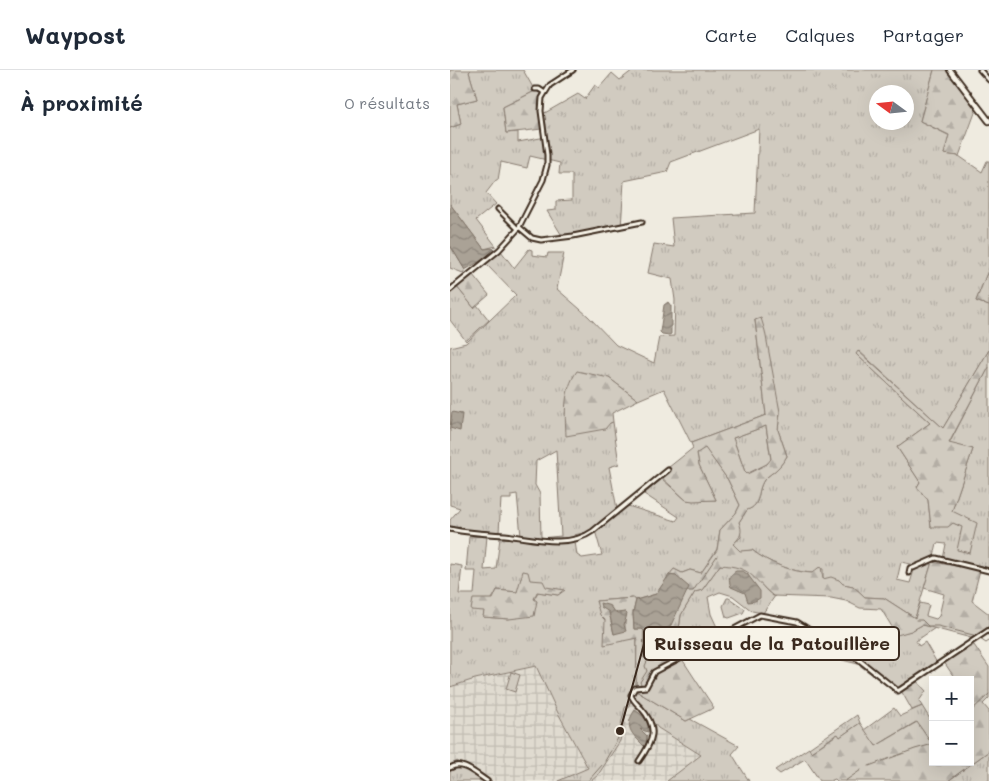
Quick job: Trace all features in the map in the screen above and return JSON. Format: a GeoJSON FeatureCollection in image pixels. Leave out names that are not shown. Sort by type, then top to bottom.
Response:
{"type":"FeatureCollection","features":[{"type":"Feature","properties":{"kind":"main road"},"geometry":{"type":"LineString","coordinates":[[950,70],[989,121]]}},
{"type":"Feature","properties":{"kind":"street"},"geometry":{"type":"LineString","coordinates":[[450,290],[499,250],[519,228],[543,180],[547,165],[541,106],[545,93],[550,85],[573,70]]}},
{"type":"Feature","properties":{"kind":"street"},"geometry":{"type":"LineString","coordinates":[[980,70],[989,80]]}},
{"type":"Feature","properties":{"kind":"street"},"geometry":{"type":"LineString","coordinates":[[535,89],[545,93]]}},
{"type":"Feature","properties":{"kind":"street"},"geometry":{"type":"LineString","coordinates":[[498,209],[532,238],[541,240],[573,236],[642,222]]}},
{"type":"Feature","properties":{"kind":"street"},"geometry":{"type":"LineString","coordinates":[[450,529],[476,534],[504,535],[548,541],[584,536],[593,531],[668,470]]}},
{"type":"Feature","properties":{"kind":"street"},"geometry":{"type":"LineString","coordinates":[[909,573],[910,568],[936,558],[989,571]]}},
{"type":"Feature","properties":{"kind":"street"},"geometry":{"type":"LineString","coordinates":[[639,761],[649,746],[653,732],[651,721],[633,700],[631,695],[635,688],[646,687],[654,672],[760,615],[797,622],[813,632],[837,653],[858,660],[898,690],[989,630]]}},
{"type":"Feature","properties":{"kind":"street"},"geometry":{"type":"LineString","coordinates":[[450,768],[455,765],[462,765],[487,781]]}},
{"type":"Feature","properties":{"kind":"shaded area"},"geometry":{"type":"Polygon","coordinates":[[[536,666],[558,713],[588,769],[558,781],[492,781],[457,761],[450,766],[450,687],[475,679],[536,666]]]}},
{"type":"Feature","properties":{"kind":"shaded area"},"geometry":{"type":"Polygon","coordinates":[[[632,699],[635,700],[658,728],[702,756],[667,781],[591,781],[598,775],[620,741],[627,709],[632,699]]]}},
{"type":"Feature","properties":{"kind":"green space"},"geometry":{"type":"Polygon","coordinates":[[[450,70],[471,70],[469,72],[477,99],[457,104],[461,124],[450,128],[450,70]]]}},
{"type":"Feature","properties":{"kind":"green space"},"geometry":{"type":"Polygon","coordinates":[[[471,70],[523,70],[535,91],[503,107],[506,133],[518,132],[518,142],[546,137],[543,114],[578,94],[585,99],[595,85],[599,88],[612,73],[620,80],[633,70],[934,70],[920,121],[950,136],[944,154],[959,156],[982,172],[987,161],[989,161],[989,268],[976,301],[989,306],[989,350],[943,428],[859,351],[856,354],[930,423],[897,447],[920,482],[917,487],[928,500],[931,527],[953,523],[963,527],[960,535],[974,539],[952,511],[973,449],[949,444],[989,367],[989,570],[981,567],[980,570],[942,564],[946,544],[937,543],[934,556],[915,565],[901,562],[897,580],[910,583],[914,570],[932,562],[915,618],[884,598],[865,597],[853,586],[843,584],[839,580],[823,579],[823,569],[818,568],[813,573],[789,569],[765,559],[752,550],[739,552],[733,544],[741,537],[739,522],[747,510],[755,505],[764,480],[787,456],[778,430],[780,412],[755,320],[766,415],[691,443],[664,389],[638,400],[609,378],[610,423],[613,422],[619,464],[609,467],[617,509],[625,503],[628,506],[676,521],[679,517],[644,494],[662,479],[686,500],[716,500],[699,465],[697,453],[705,447],[728,480],[740,505],[736,513],[720,530],[717,549],[701,573],[690,570],[682,573],[674,569],[656,594],[636,600],[633,598],[596,601],[630,639],[637,638],[636,691],[686,721],[690,719],[739,746],[732,754],[749,781],[667,781],[701,755],[658,728],[635,700],[632,699],[627,709],[620,741],[598,775],[591,781],[558,781],[588,768],[558,713],[536,666],[475,679],[450,687],[450,564],[462,566],[459,594],[474,594],[476,571],[466,571],[469,537],[487,536],[484,570],[496,569],[500,538],[520,539],[521,536],[517,494],[511,495],[511,499],[501,499],[499,532],[450,527],[450,520],[460,508],[450,505],[450,347],[466,343],[516,295],[486,264],[501,251],[514,268],[529,249],[532,250],[532,255],[547,257],[548,253],[564,253],[557,289],[588,316],[616,345],[654,363],[659,337],[674,336],[675,300],[672,279],[648,273],[654,244],[674,247],[671,218],[755,213],[759,129],[671,162],[667,172],[624,181],[621,228],[566,239],[566,235],[561,234],[547,211],[556,210],[556,201],[572,200],[572,174],[559,174],[560,163],[530,156],[527,168],[501,162],[498,180],[486,193],[496,204],[476,220],[496,246],[484,249],[450,204],[450,128],[461,124],[457,104],[477,99],[469,72],[471,70]],[[556,450],[536,461],[535,485],[540,494],[541,538],[561,536],[556,450]],[[594,527],[588,532],[574,535],[577,555],[582,558],[602,555],[594,527]],[[497,590],[483,617],[509,619],[534,599],[538,592],[558,595],[564,590],[517,592],[497,590]]]}},
{"type":"Feature","properties":{"kind":"green space"},"geometry":{"type":"Polygon","coordinates":[[[934,70],[947,70],[976,110],[959,156],[944,154],[949,135],[920,121],[934,70]]]}},
{"type":"Feature","properties":{"kind":"green space"},"geometry":{"type":"Polygon","coordinates":[[[535,91],[541,93],[538,104],[542,129],[506,133],[503,107],[535,91]]]}},
{"type":"Feature","properties":{"kind":"green space"},"geometry":{"type":"Polygon","coordinates":[[[450,245],[465,270],[463,273],[450,268],[450,245]]]}},
{"type":"Feature","properties":{"kind":"green space"},"geometry":{"type":"Polygon","coordinates":[[[989,268],[989,306],[976,301],[989,268]]]}},
{"type":"Feature","properties":{"kind":"green space"},"geometry":{"type":"Polygon","coordinates":[[[473,275],[489,295],[474,308],[457,287],[473,275]]]}},
{"type":"Feature","properties":{"kind":"green space"},"geometry":{"type":"Polygon","coordinates":[[[457,287],[474,308],[477,305],[489,320],[466,341],[450,320],[450,292],[457,287]]]}},
{"type":"Feature","properties":{"kind":"green space"},"geometry":{"type":"Polygon","coordinates":[[[761,318],[765,331],[780,412],[778,430],[787,456],[764,480],[755,505],[747,510],[739,522],[741,534],[733,544],[740,551],[752,550],[773,563],[796,571],[812,573],[821,567],[823,579],[831,577],[843,584],[853,586],[865,597],[884,598],[915,618],[920,603],[929,605],[926,616],[936,619],[939,616],[944,594],[924,588],[932,562],[980,570],[972,601],[989,614],[989,627],[971,638],[922,625],[897,635],[881,609],[860,608],[846,601],[831,598],[773,596],[745,571],[731,566],[720,565],[702,590],[695,592],[681,615],[679,629],[689,656],[682,659],[714,708],[686,721],[636,691],[637,638],[604,645],[605,620],[600,615],[596,601],[633,598],[636,600],[633,613],[634,629],[642,629],[644,631],[644,642],[676,576],[669,575],[674,569],[682,573],[690,570],[701,573],[717,550],[720,530],[736,513],[740,505],[728,480],[705,448],[697,453],[699,465],[716,500],[686,500],[659,475],[693,448],[691,443],[766,415],[755,320],[761,318]],[[766,426],[733,438],[747,474],[767,464],[771,459],[766,426]],[[611,608],[609,612],[614,634],[625,628],[625,612],[617,614],[611,608]]]}},
{"type":"Feature","properties":{"kind":"green space"},"geometry":{"type":"Polygon","coordinates":[[[989,350],[989,367],[949,443],[973,449],[952,511],[977,523],[970,553],[957,550],[962,527],[953,523],[948,527],[931,527],[928,500],[917,487],[920,482],[897,447],[930,423],[856,354],[858,351],[943,428],[989,350]]]}},
{"type":"Feature","properties":{"kind":"green space"},"geometry":{"type":"Polygon","coordinates":[[[577,371],[609,378],[638,400],[612,413],[613,422],[605,429],[566,436],[565,410],[567,394],[577,371]]]}},
{"type":"Feature","properties":{"kind":"green space"},"geometry":{"type":"Polygon","coordinates":[[[766,426],[771,460],[747,474],[733,438],[766,426]]]}},
{"type":"Feature","properties":{"kind":"green space"},"geometry":{"type":"Polygon","coordinates":[[[720,565],[734,566],[748,571],[767,591],[775,596],[763,613],[752,611],[733,596],[720,592],[708,597],[711,614],[722,638],[689,656],[679,629],[681,615],[695,592],[702,590],[720,565]]]}},
{"type":"Feature","properties":{"kind":"green space"},"geometry":{"type":"Polygon","coordinates":[[[523,571],[528,572],[530,580],[543,581],[546,587],[565,590],[558,595],[537,592],[534,599],[537,601],[534,616],[509,619],[483,617],[484,611],[471,610],[473,599],[493,599],[497,590],[517,592],[523,571]]]}},
{"type":"Feature","properties":{"kind":"green space"},"geometry":{"type":"Polygon","coordinates":[[[727,598],[745,609],[743,613],[729,618],[726,617],[723,606],[727,598]]]}},
{"type":"Feature","properties":{"kind":"green space"},"geometry":{"type":"Polygon","coordinates":[[[922,625],[935,628],[916,641],[919,646],[925,642],[937,663],[894,691],[858,664],[842,660],[844,653],[896,632],[897,634],[911,631],[922,625]]]}},
{"type":"Feature","properties":{"kind":"green space"},"geometry":{"type":"Polygon","coordinates":[[[974,645],[989,667],[989,698],[983,704],[989,711],[989,751],[974,762],[974,676],[953,676],[944,662],[974,645]]]}},
{"type":"Feature","properties":{"kind":"green space"},"geometry":{"type":"Polygon","coordinates":[[[511,672],[520,675],[515,692],[506,689],[511,672]]]}},
{"type":"Feature","properties":{"kind":"green space"},"geometry":{"type":"Polygon","coordinates":[[[913,677],[926,691],[919,701],[922,706],[912,710],[899,687],[913,677]]]}},
{"type":"Feature","properties":{"kind":"green space"},"geometry":{"type":"Polygon","coordinates":[[[922,706],[929,717],[929,739],[916,722],[876,746],[864,730],[894,708],[900,716],[922,706]]]}},
{"type":"Feature","properties":{"kind":"green space"},"geometry":{"type":"Polygon","coordinates":[[[857,715],[860,723],[840,737],[837,734],[811,752],[809,748],[857,715]]]}},
{"type":"Feature","properties":{"kind":"green space"},"geometry":{"type":"Polygon","coordinates":[[[917,722],[929,740],[929,766],[968,766],[948,781],[837,781],[835,779],[820,781],[805,759],[780,774],[775,770],[809,748],[811,752],[838,734],[840,737],[860,723],[876,746],[917,722]]]}},
{"type":"Feature","properties":{"kind":"green space"},"geometry":{"type":"Polygon","coordinates":[[[989,751],[989,781],[948,781],[968,766],[974,766],[974,762],[989,751]]]}},
{"type":"Feature","properties":{"kind":"green space"},"geometry":{"type":"Polygon","coordinates":[[[457,761],[492,781],[450,781],[450,766],[457,761]]]}},
{"type":"Feature","properties":{"kind":"water"},"geometry":{"type":"Polygon","coordinates":[[[450,204],[484,249],[492,248],[496,250],[465,270],[450,245],[450,204]]]}},
{"type":"Feature","properties":{"kind":"water"},"geometry":{"type":"Polygon","coordinates":[[[668,302],[671,306],[671,334],[669,335],[660,332],[664,305],[668,302]]]}},
{"type":"Feature","properties":{"kind":"water"},"geometry":{"type":"Polygon","coordinates":[[[452,412],[462,414],[460,431],[450,428],[452,412]]]}},
{"type":"Feature","properties":{"kind":"water"},"geometry":{"type":"Polygon","coordinates":[[[736,571],[743,571],[748,575],[760,591],[760,598],[748,602],[745,593],[731,587],[730,578],[736,571]]]}},
{"type":"Feature","properties":{"kind":"water"},"geometry":{"type":"Polygon","coordinates":[[[669,575],[676,576],[689,587],[654,661],[648,661],[643,657],[644,631],[642,629],[634,629],[633,613],[636,600],[656,594],[669,575]]]}},
{"type":"Feature","properties":{"kind":"water"},"geometry":{"type":"Polygon","coordinates":[[[600,603],[611,606],[617,613],[625,612],[627,614],[624,625],[626,631],[614,634],[609,612],[601,607],[600,603]]]}},
{"type":"Feature","properties":{"kind":"water"},"geometry":{"type":"Polygon","coordinates":[[[635,710],[648,725],[648,732],[640,729],[647,736],[644,746],[630,730],[629,726],[631,716],[635,710]]]}},
{"type":"Feature","properties":{"kind":"waterway"},"geometry":{"type":"LineString","coordinates":[[688,591],[693,591],[717,556]]}},
{"type":"Feature","properties":{"kind":"waterway"},"geometry":{"type":"LineString","coordinates":[[916,620],[922,620],[928,626],[938,626],[977,636]]}},
{"type":"Feature","properties":{"kind":"waterway"},"geometry":{"type":"LineString","coordinates":[[980,639],[986,643],[989,641]]}},
{"type":"Feature","properties":{"kind":"waterway"},"geometry":{"type":"LineString","coordinates":[[642,686],[640,682],[647,671],[645,666],[648,659]]}},
{"type":"Feature","properties":{"kind":"waterway"},"geometry":{"type":"LineString","coordinates":[[974,708],[989,694]]}},
{"type":"Feature","properties":{"kind":"waterway"},"geometry":{"type":"LineString","coordinates":[[605,761],[618,738],[625,708],[631,700]]}},
{"type":"Feature","properties":{"kind":"waterway"},"geometry":{"type":"LineString","coordinates":[[869,766],[929,745]]}},
{"type":"Feature","properties":{"kind":"waterway"},"geometry":{"type":"LineString","coordinates":[[588,781],[603,764]]}},
{"type":"Feature","properties":{"kind":"waterway"},"geometry":{"type":"LineString","coordinates":[[845,781],[861,770]]}},
{"type":"Feature","properties":{"kind":"place","name":"Ruisseau de la Patouillère"},"geometry":{"type":"Point","coordinates":[620,731]}}]}
